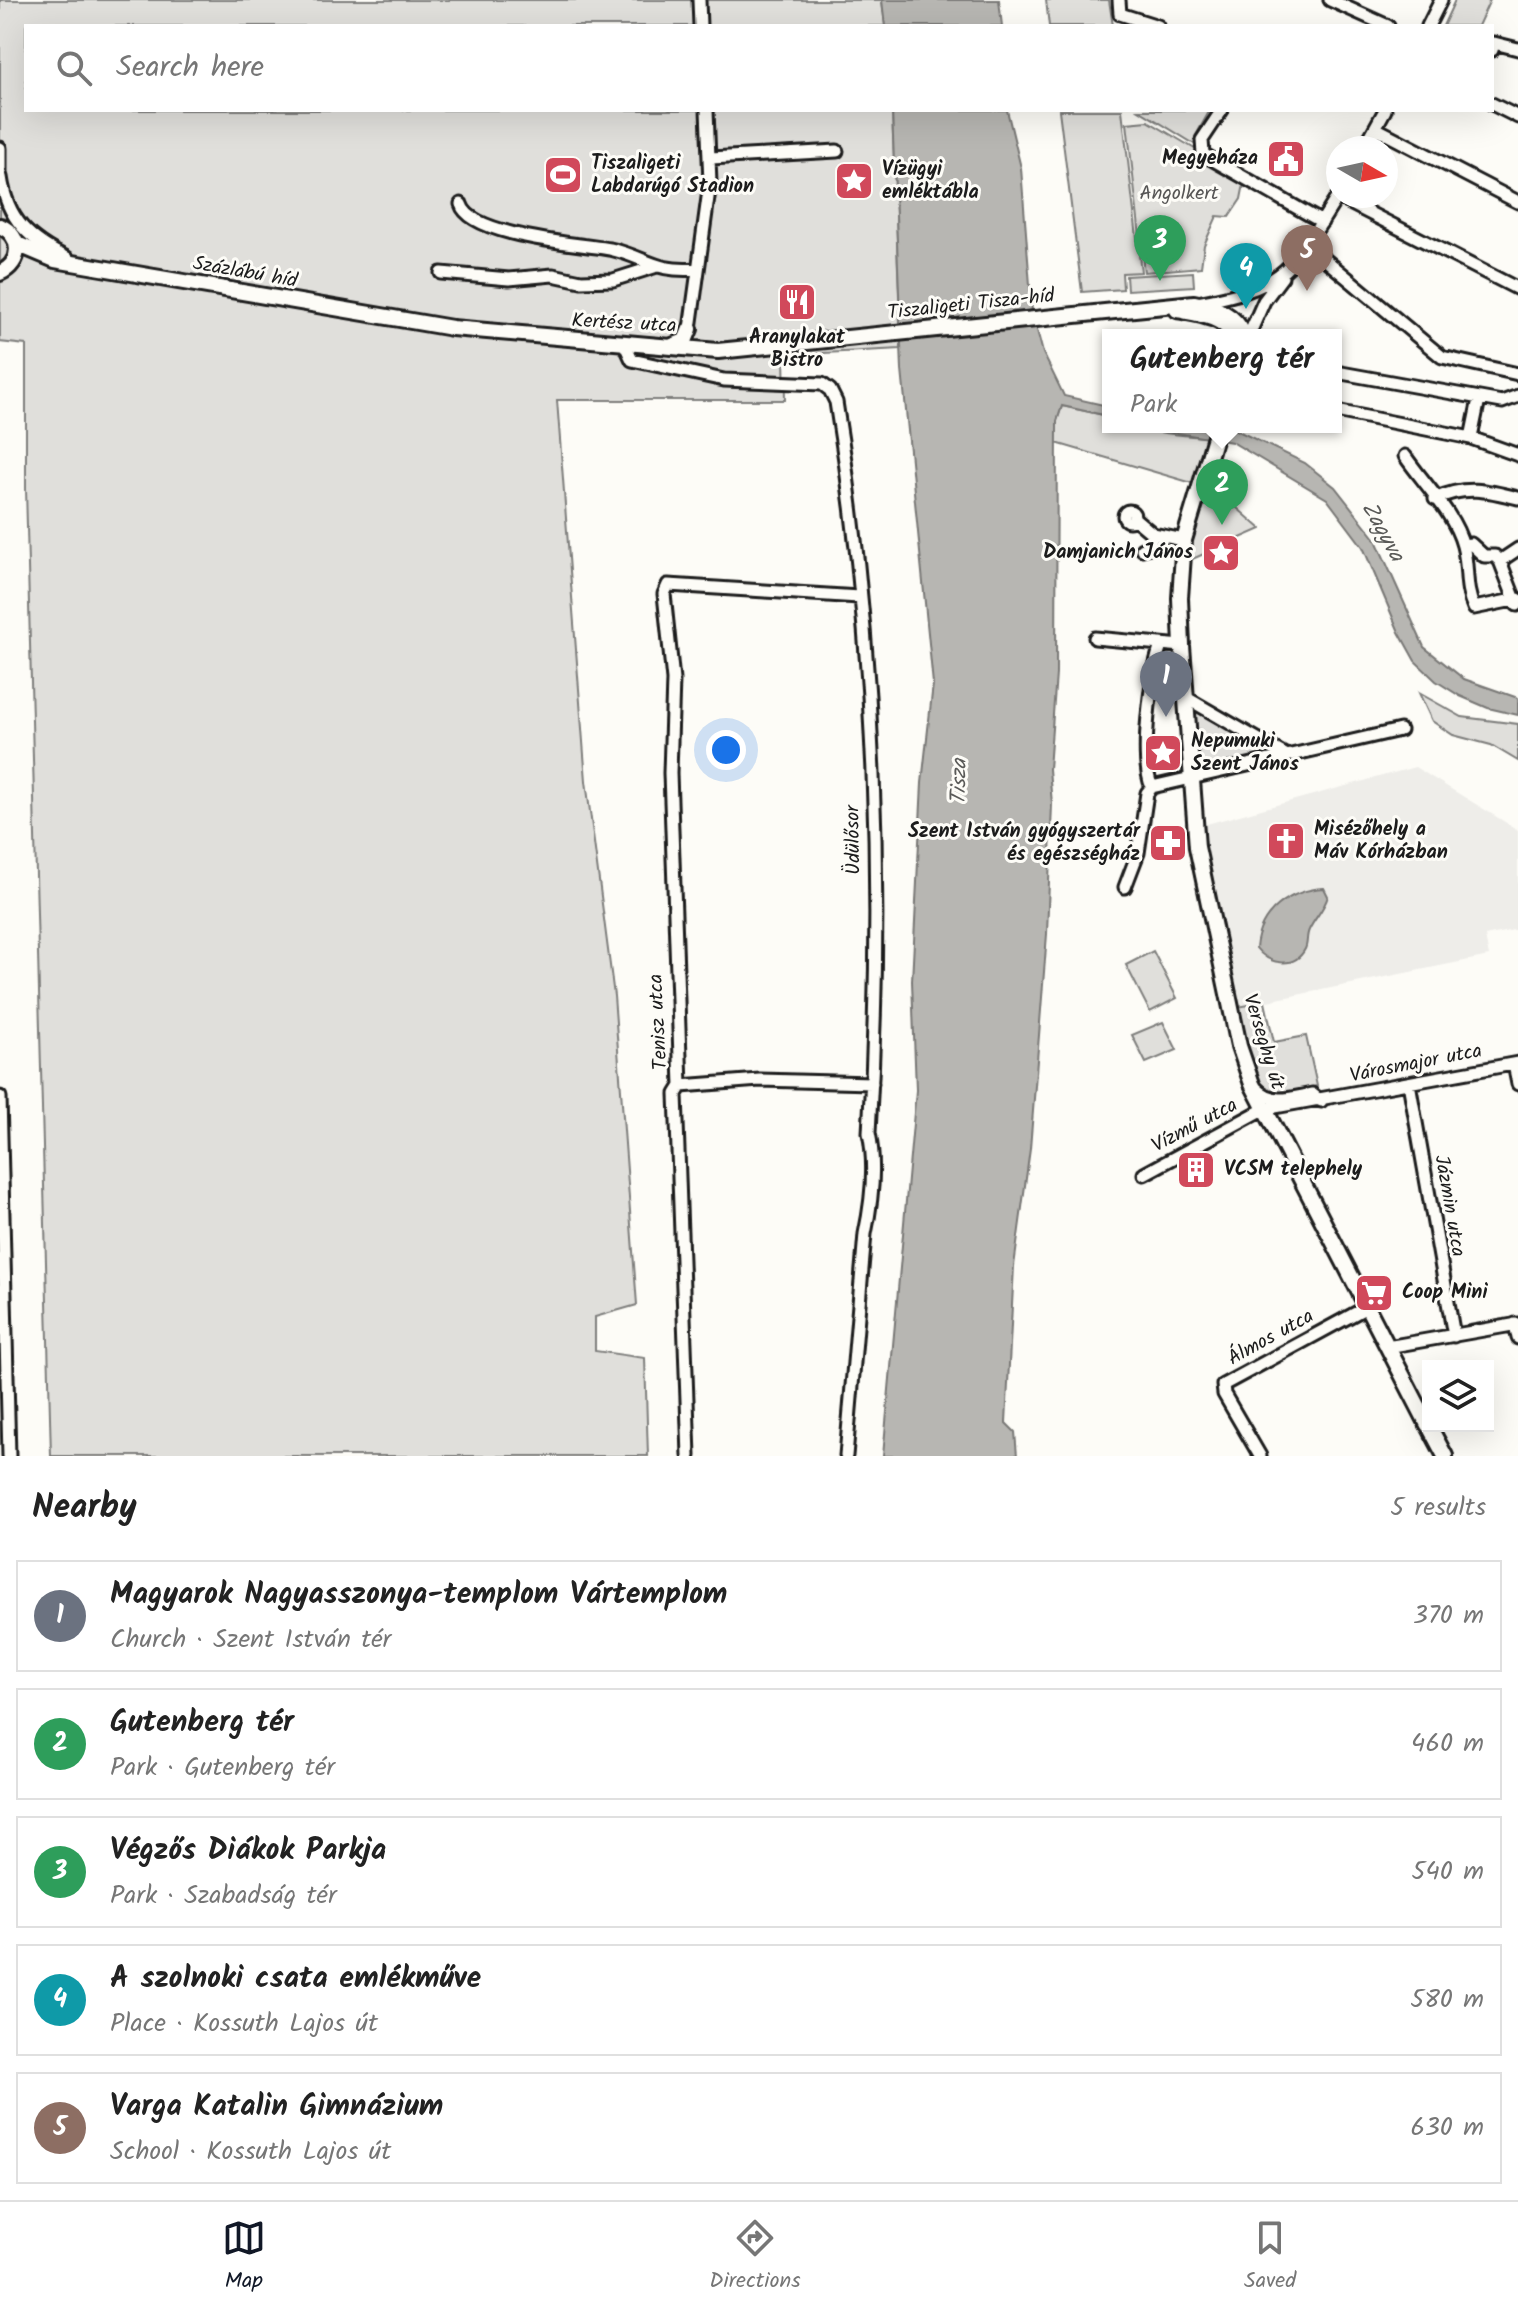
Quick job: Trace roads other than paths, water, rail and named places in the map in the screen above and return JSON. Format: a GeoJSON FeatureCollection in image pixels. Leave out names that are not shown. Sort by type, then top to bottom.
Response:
{"type":"FeatureCollection","features":[{"type":"Feature","properties":{"kind":"main road"},"geometry":{"type":"LineString","coordinates":[[2,224],[17,244],[55,260],[81,265]]}},
{"type":"Feature","properties":{"kind":"main road"},"geometry":{"type":"LineString","coordinates":[[4,272],[17,244]]}},
{"type":"Feature","properties":{"kind":"main road"},"geometry":{"type":"LineString","coordinates":[[4,272],[55,260]]}},
{"type":"Feature","properties":{"kind":"main road","name":"Százlábú híd"},"geometry":{"type":"LineString","coordinates":[[81,265],[384,317]]}},
{"type":"Feature","properties":{"kind":"main road"},"geometry":{"type":"LineString","coordinates":[[1194,303],[1217,308],[1237,328]]}},
{"type":"Feature","properties":{"kind":"main road","name":"Tiszaligeti Tisza-híd"},"geometry":{"type":"LineString","coordinates":[[862,336],[1194,303]]}},
{"type":"Feature","properties":{"kind":"main road"},"geometry":{"type":"LineString","coordinates":[[1161,306],[1237,328]]}},
{"type":"Feature","properties":{"kind":"main road","name":"Kertész utca"},"geometry":{"type":"LineString","coordinates":[[384,317],[452,328],[714,351],[862,336]]}},
{"type":"Feature","properties":{"kind":"main road"},"geometry":{"type":"LineString","coordinates":[[662,347],[685,341],[690,329]]}},
{"type":"Feature","properties":{"kind":"main road"},"geometry":{"type":"LineString","coordinates":[[690,329],[691,348]]}},
{"type":"Feature","properties":{"kind":"main road"},"geometry":{"type":"LineString","coordinates":[[690,329],[699,342],[714,351]]}},
{"type":"Feature","properties":{"kind":"main road","name":"Verseghy út"},"geometry":{"type":"LineString","coordinates":[[1216,433],[1184,540],[1181,564],[1190,778],[1210,918],[1239,1046],[1252,1084],[1422,1414]]}},
{"type":"Feature","properties":{"kind":"main road","name":"Verseghy út"},"geometry":{"type":"LineString","coordinates":[[1432,1432],[1445,1456]]}},
{"type":"Feature","properties":{"kind":"street"},"geometry":{"type":"LineString","coordinates":[[699,0],[700,24]]}},
{"type":"Feature","properties":{"kind":"street"},"geometry":{"type":"LineString","coordinates":[[1119,0],[1120,14],[1152,24]]}},
{"type":"Feature","properties":{"kind":"street"},"geometry":{"type":"LineString","coordinates":[[1330,0],[1384,24]]}},
{"type":"Feature","properties":{"kind":"street"},"geometry":{"type":"LineString","coordinates":[[1429,24],[1441,0]]}},
{"type":"Feature","properties":{"kind":"street"},"geometry":{"type":"LineString","coordinates":[[1494,46],[1518,49]]}},
{"type":"Feature","properties":{"kind":"street"},"geometry":{"type":"LineString","coordinates":[[1494,105],[1518,117]]}},
{"type":"Feature","properties":{"kind":"street"},"geometry":{"type":"LineString","coordinates":[[690,329],[711,158],[707,112]]}},
{"type":"Feature","properties":{"kind":"street"},"geometry":{"type":"LineString","coordinates":[[1221,112],[1202,140],[1203,154],[1322,222]]}},
{"type":"Feature","properties":{"kind":"street"},"geometry":{"type":"LineString","coordinates":[[1371,136],[1384,112]]}},
{"type":"Feature","properties":{"kind":"street"},"geometry":{"type":"LineString","coordinates":[[1375,128],[1518,202]]}},
{"type":"Feature","properties":{"kind":"street"},"geometry":{"type":"LineString","coordinates":[[0,148],[4,198],[21,229],[51,250],[81,265]]}},
{"type":"Feature","properties":{"kind":"street"},"geometry":{"type":"LineString","coordinates":[[711,158],[837,151]]}},
{"type":"Feature","properties":{"kind":"street"},"geometry":{"type":"LineString","coordinates":[[0,188],[1,177]]}},
{"type":"Feature","properties":{"kind":"street"},"geometry":{"type":"LineString","coordinates":[[461,204],[470,218],[488,225],[558,242],[611,250],[654,267],[698,269]]}},
{"type":"Feature","properties":{"kind":"street"},"geometry":{"type":"LineString","coordinates":[[1238,295],[1231,303],[1237,328],[1257,320],[1269,293],[1309,246],[1331,208]]}},
{"type":"Feature","properties":{"kind":"street"},"geometry":{"type":"LineString","coordinates":[[1361,208],[1518,289]]}},
{"type":"Feature","properties":{"kind":"street"},"geometry":{"type":"LineString","coordinates":[[1309,246],[1442,357],[1518,374]]}},
{"type":"Feature","properties":{"kind":"street"},"geometry":{"type":"LineString","coordinates":[[441,273],[509,279],[553,275],[581,281],[613,280],[654,267]]}},
{"type":"Feature","properties":{"kind":"street"},"geometry":{"type":"LineString","coordinates":[[1194,303],[1238,295],[1288,270]]}},
{"type":"Feature","properties":{"kind":"street","name":"Üdülősor"},"geometry":{"type":"LineString","coordinates":[[625,345],[632,360],[724,380],[761,384],[816,383],[830,390],[837,409],[859,597],[871,760],[872,1083],[869,1133],[873,1153],[872,1202],[865,1234],[846,1456]]}},
{"type":"Feature","properties":{"kind":"street"},"geometry":{"type":"LineString","coordinates":[[1342,373],[1502,402],[1518,396]]}},
{"type":"Feature","properties":{"kind":"street"},"geometry":{"type":"LineString","coordinates":[[1471,438],[1479,399]]}},
{"type":"Feature","properties":{"kind":"street"},"geometry":{"type":"LineString","coordinates":[[1342,412],[1471,438],[1518,455]]}},
{"type":"Feature","properties":{"kind":"street"},"geometry":{"type":"LineString","coordinates":[[1405,456],[1463,545],[1464,578],[1474,608],[1517,602],[1500,561],[1495,556],[1484,556],[1471,544],[1463,545]]}},
{"type":"Feature","properties":{"kind":"street"},"geometry":{"type":"LineString","coordinates":[[1435,499],[1454,490],[1475,488],[1518,498]]}},
{"type":"Feature","properties":{"kind":"street"},"geometry":{"type":"LineString","coordinates":[[1134,518],[1153,534],[1184,540]]}},
{"type":"Feature","properties":{"kind":"street"},"geometry":{"type":"LineString","coordinates":[[1142,549],[1149,547],[1153,534]]}},
{"type":"Feature","properties":{"kind":"street"},"geometry":{"type":"LineString","coordinates":[[1500,561],[1518,549]]}},
{"type":"Feature","properties":{"kind":"street","name":"Tenisz utca"},"geometry":{"type":"LineString","coordinates":[[689,1456],[676,1094],[681,1086],[671,789],[673,680],[664,594],[668,585],[859,597]]}},
{"type":"Feature","properties":{"kind":"street"},"geometry":{"type":"LineString","coordinates":[[1095,638],[1161,645],[1182,640]]}},
{"type":"Feature","properties":{"kind":"street"},"geometry":{"type":"LineString","coordinates":[[1152,787],[1146,776],[1146,743],[1161,645]]}},
{"type":"Feature","properties":{"kind":"street"},"geometry":{"type":"LineString","coordinates":[[1185,697],[1287,756]]}},
{"type":"Feature","properties":{"kind":"street"},"geometry":{"type":"LineString","coordinates":[[1125,887],[1138,853],[1147,793],[1152,787],[1400,730]]}},
{"type":"Feature","properties":{"kind":"street"},"geometry":{"type":"LineString","coordinates":[[1516,1063],[1518,1084]]}},
{"type":"Feature","properties":{"kind":"street","name":"Városmajor utca"},"geometry":{"type":"LineString","coordinates":[[1264,1109],[1516,1063]]}},
{"type":"Feature","properties":{"kind":"street"},"geometry":{"type":"LineString","coordinates":[[681,1086],[760,1080],[872,1083]]}},
{"type":"Feature","properties":{"kind":"street","name":"Jázmin utca"},"geometry":{"type":"LineString","coordinates":[[1409,1083],[1454,1336]]}},
{"type":"Feature","properties":{"kind":"street","name":"Városmajor utca"},"geometry":{"type":"LineString","coordinates":[[1252,1084],[1266,1098],[1279,1100],[1312,1094],[1321,1101]]}},
{"type":"Feature","properties":{"kind":"street"},"geometry":{"type":"LineString","coordinates":[[0,1097],[9,1456]]}},
{"type":"Feature","properties":{"kind":"street","name":"Vízmű utca"},"geometry":{"type":"LineString","coordinates":[[1144,1174],[1264,1109]]}},
{"type":"Feature","properties":{"kind":"street","name":"Álmos utca"},"geometry":{"type":"LineString","coordinates":[[1260,1456],[1224,1394],[1223,1385],[1365,1308]]}},
{"type":"Feature","properties":{"kind":"street"},"geometry":{"type":"LineString","coordinates":[[1387,1347],[1517,1324],[1518,1338]]}},
{"type":"Feature","properties":{"kind":"water"},"geometry":{"type":"Polygon","coordinates":[[[882,0],[999,0],[1002,24],[885,24],[882,0]]]}},
{"type":"Feature","properties":{"kind":"water","name":"Tisza"},"geometry":{"type":"Polygon","coordinates":[[[892,112],[1007,112],[1021,168],[1032,311],[1043,353],[1064,396],[1102,405],[1102,415],[1062,406],[1057,421],[1056,674],[1049,769],[1052,804],[1047,934],[1030,1149],[1014,1266],[1006,1423],[1015,1432],[1017,1456],[883,1456],[916,1090],[912,981],[922,783],[933,684],[902,370],[892,112]]]}},
{"type":"Feature","properties":{"kind":"water","name":"Zagyva"},"geometry":{"type":"Polygon","coordinates":[[[1177,433],[1242,433],[1305,463],[1335,487],[1375,538],[1424,647],[1464,679],[1518,698],[1518,715],[1488,708],[1460,696],[1436,681],[1415,661],[1399,632],[1363,547],[1327,499],[1232,442],[1177,433]]]}},
{"type":"Feature","properties":{"kind":"water"},"geometry":{"type":"Polygon","coordinates":[[[1324,888],[1328,896],[1309,930],[1306,947],[1300,956],[1288,962],[1274,961],[1256,948],[1263,924],[1278,905],[1299,893],[1324,888]]]}},
{"type":"Feature","properties":{"kind":"place","name":"Megyeháza"},"geometry":{"type":"Point","coordinates":[1286,159]}},
{"type":"Feature","properties":{"kind":"place","name":"Tiszaligeti Labdarúgó Stadion"},"geometry":{"type":"Point","coordinates":[563,175]}},
{"type":"Feature","properties":{"kind":"place","name":"Vízügyi emléktábla"},"geometry":{"type":"Point","coordinates":[854,181]}},
{"type":"Feature","properties":{"kind":"place","name":"Végzős Diákok Parkja"},"geometry":{"type":"Point","coordinates":[1160,281]}},
{"type":"Feature","properties":{"kind":"place","name":"Varga Katalin Gimnázium"},"geometry":{"type":"Point","coordinates":[1307,291]}},
{"type":"Feature","properties":{"kind":"place","name":"Aranylakat Bistro"},"geometry":{"type":"Point","coordinates":[797,302]}},
{"type":"Feature","properties":{"kind":"place","name":"A szolnoki csata emlékműve"},"geometry":{"type":"Point","coordinates":[1246,309]}},
{"type":"Feature","properties":{"kind":"place","name":"Gutenberg tér"},"geometry":{"type":"Point","coordinates":[1222,525]}},
{"type":"Feature","properties":{"kind":"place","name":"Damjanich János"},"geometry":{"type":"Point","coordinates":[1221,553]}},
{"type":"Feature","properties":{"kind":"place","name":"Magyarok Nagyasszonya-templom Vártemplom"},"geometry":{"type":"Point","coordinates":[1166,717]}},
{"type":"Feature","properties":{"kind":"place","name":"Nepumuki Szent János"},"geometry":{"type":"Point","coordinates":[1163,753]}},
{"type":"Feature","properties":{"kind":"place","name":"Misézőhely a Máv Kórházban"},"geometry":{"type":"Point","coordinates":[1286,841]}},
{"type":"Feature","properties":{"kind":"place","name":"Szent István gyógyszertár és egészségház"},"geometry":{"type":"Point","coordinates":[1168,843]}},
{"type":"Feature","properties":{"kind":"place","name":"VCSM telephely"},"geometry":{"type":"Point","coordinates":[1196,1170]}},
{"type":"Feature","properties":{"kind":"place","name":"Coop Mini"},"geometry":{"type":"Point","coordinates":[1374,1293]}},
{"type":"Feature","properties":{"kind":"park label","name":"Angolkert"},"geometry":{"type":"Point","coordinates":[1179,194]}}]}
